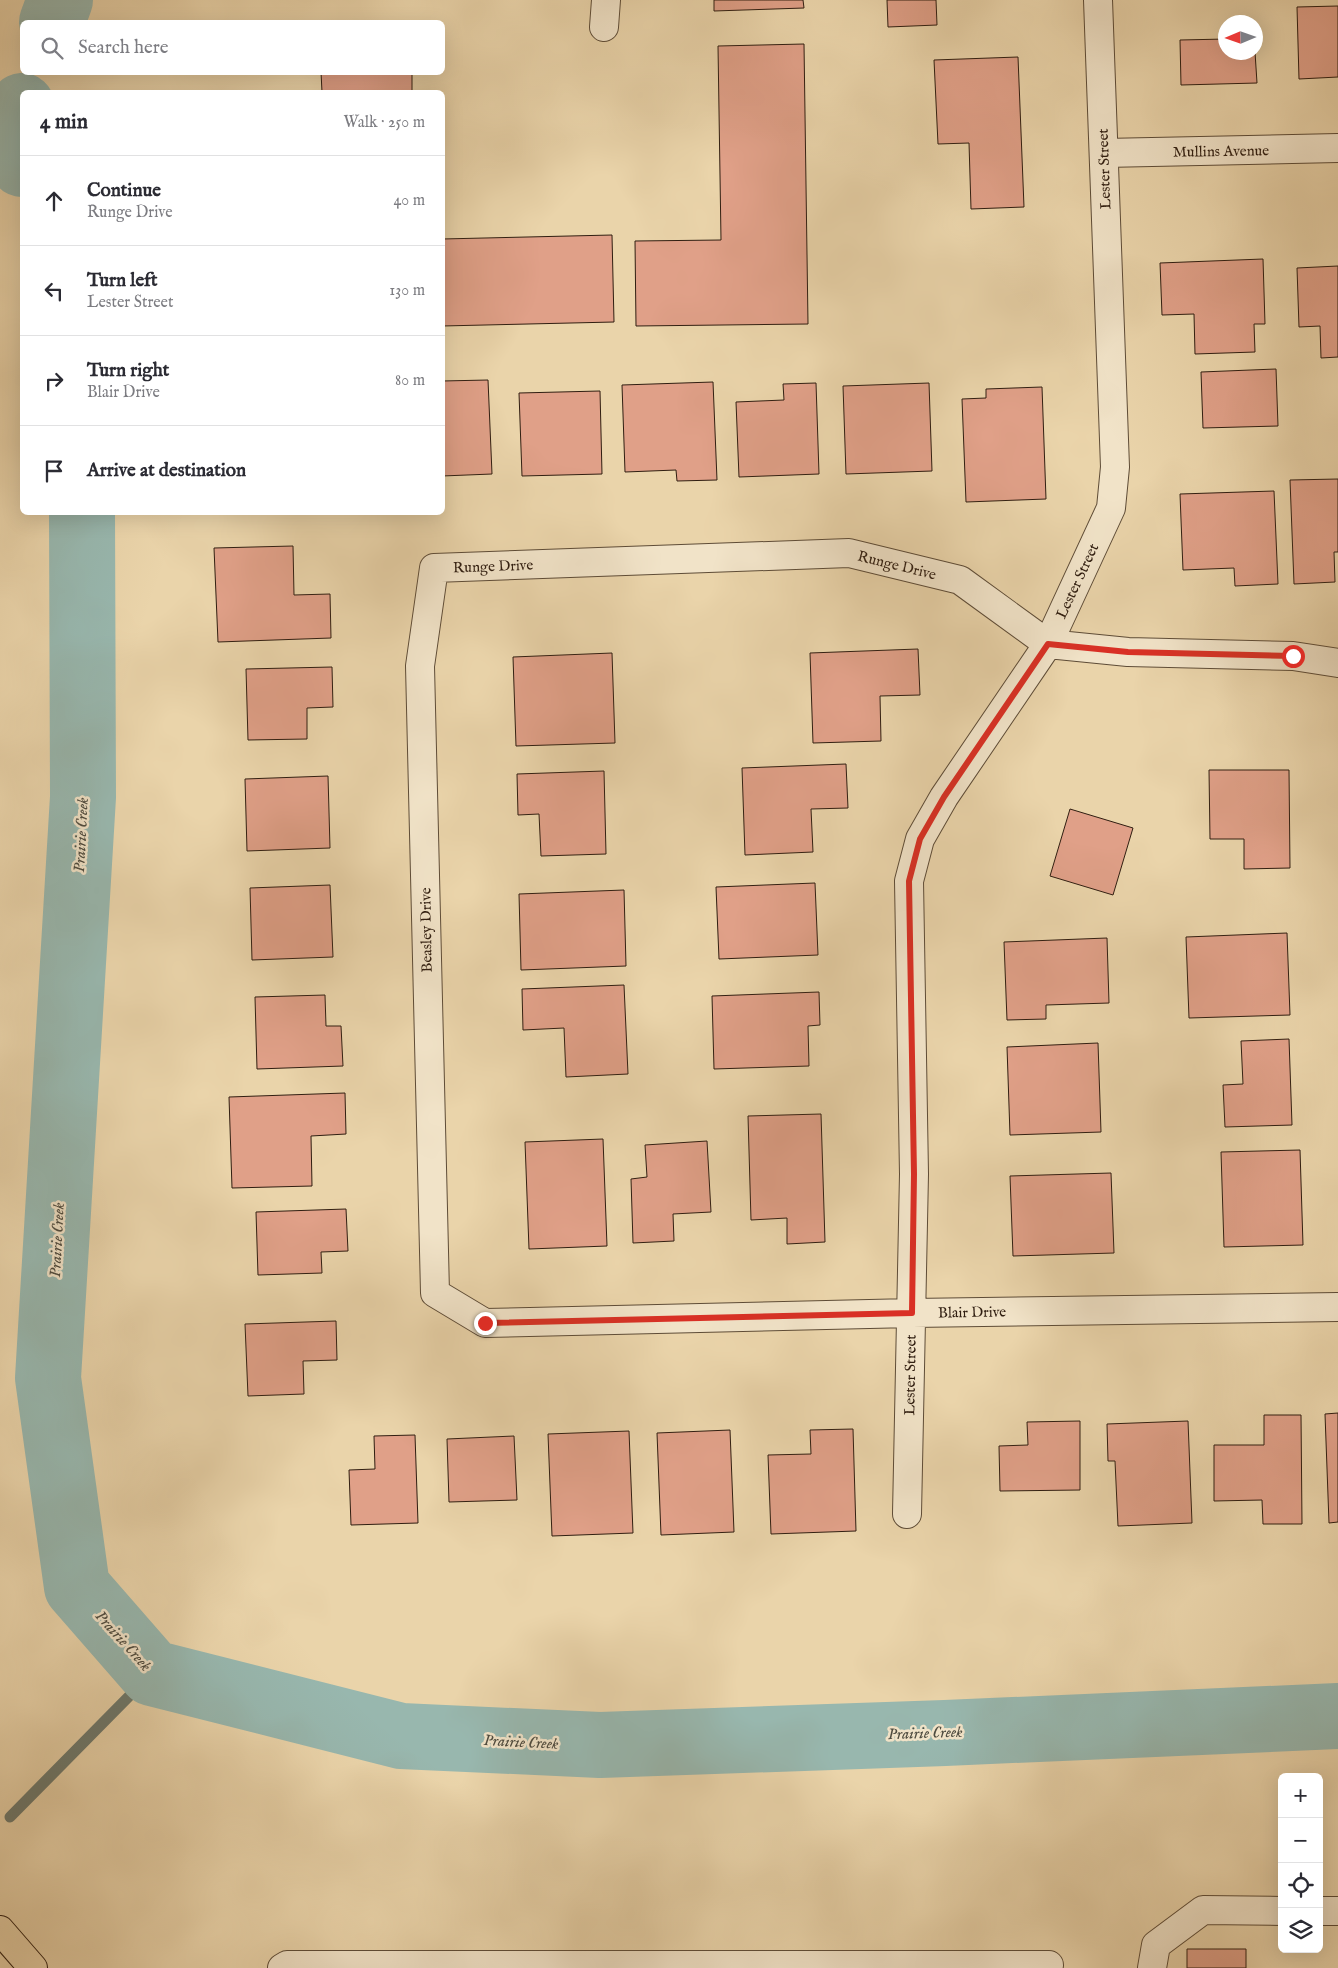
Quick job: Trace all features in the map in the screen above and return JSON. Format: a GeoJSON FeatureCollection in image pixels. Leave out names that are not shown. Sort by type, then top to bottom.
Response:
{"type":"FeatureCollection","features":[{"type":"Feature","properties":{"kind":"main road"},"geometry":{"type":"LineString","coordinates":[[0,1930],[33,1968]]}},
{"type":"Feature","properties":{"kind":"street"},"geometry":{"type":"LineString","coordinates":[[604,27],[606,0]]}},
{"type":"Feature","properties":{"kind":"street","name":"Lester Street"},"geometry":{"type":"LineString","coordinates":[[907,1514],[914,1174],[909,881],[920,839],[944,797],[1048,644],[1111,508],[1115,467],[1098,0]]}},
{"type":"Feature","properties":{"kind":"street","name":"Mullins Avenue"},"geometry":{"type":"LineString","coordinates":[[1104,154],[1338,148]]}},
{"type":"Feature","properties":{"kind":"street","name":"Runge Drive"},"geometry":{"type":"LineString","coordinates":[[434,568],[849,554],[960,580],[1048,644]]}},
{"type":"Feature","properties":{"kind":"street","name":"Beasley Drive"},"geometry":{"type":"LineString","coordinates":[[434,568],[420,666],[435,1294]]}},
{"type":"Feature","properties":{"kind":"street"},"geometry":{"type":"LineString","coordinates":[[1048,644],[1128,652],[1293,656],[1338,663]]}},
{"type":"Feature","properties":{"kind":"street","name":"Blair Drive"},"geometry":{"type":"LineString","coordinates":[[435,1294],[485,1323],[912,1313],[1338,1307]]}},
{"type":"Feature","properties":{"kind":"street"},"geometry":{"type":"LineString","coordinates":[[1152,1968],[1156,1946],[1203,1910],[1278,1911]]}},
{"type":"Feature","properties":{"kind":"street"},"geometry":{"type":"LineString","coordinates":[[1323,1911],[1338,1912]]}},
{"type":"Feature","properties":{"kind":"street"},"geometry":{"type":"LineString","coordinates":[[282,1968],[286,1964],[494,1964],[1048,1965],[1048,1968]]}},
{"type":"Feature","properties":{"kind":"building"},"geometry":{"type":"Polygon","coordinates":[[[714,0],[803,0],[804,8],[714,11],[714,0]]]}},
{"type":"Feature","properties":{"kind":"building"},"geometry":{"type":"Polygon","coordinates":[[[887,0],[936,0],[937,25],[888,27],[887,0]]]}},
{"type":"Feature","properties":{"kind":"building"},"geometry":{"type":"Polygon","coordinates":[[[1338,6],[1338,77],[1299,79],[1297,7],[1338,6]]]}},
{"type":"Feature","properties":{"kind":"building"},"geometry":{"type":"Polygon","coordinates":[[[1218,39],[1218,60],[1256,60],[1257,83],[1181,85],[1180,40],[1218,39]]]}},
{"type":"Feature","properties":{"kind":"building"},"geometry":{"type":"Polygon","coordinates":[[[804,44],[808,324],[636,326],[635,241],[721,240],[718,46],[804,44]]]}},
{"type":"Feature","properties":{"kind":"building"},"geometry":{"type":"Polygon","coordinates":[[[1018,57],[1024,207],[971,209],[969,143],[938,144],[934,60],[1018,57]]]}},
{"type":"Feature","properties":{"kind":"building"},"geometry":{"type":"Polygon","coordinates":[[[321,75],[412,75],[412,90],[322,90],[321,75]]]}},
{"type":"Feature","properties":{"kind":"building"},"geometry":{"type":"Polygon","coordinates":[[[612,235],[614,322],[445,326],[445,239],[612,235]]]}},
{"type":"Feature","properties":{"kind":"building"},"geometry":{"type":"Polygon","coordinates":[[[1263,259],[1265,324],[1254,324],[1255,352],[1195,354],[1194,314],[1162,315],[1160,263],[1263,259]]]}},
{"type":"Feature","properties":{"kind":"building"},"geometry":{"type":"Polygon","coordinates":[[[1338,266],[1338,357],[1321,358],[1320,326],[1299,327],[1297,268],[1338,266]]]}},
{"type":"Feature","properties":{"kind":"building"},"geometry":{"type":"Polygon","coordinates":[[[1276,369],[1278,426],[1203,428],[1201,372],[1276,369]]]}},
{"type":"Feature","properties":{"kind":"building"},"geometry":{"type":"Polygon","coordinates":[[[488,380],[492,474],[445,476],[445,381],[488,380]]]}},
{"type":"Feature","properties":{"kind":"building"},"geometry":{"type":"Polygon","coordinates":[[[713,382],[717,480],[677,481],[676,470],[625,472],[622,385],[713,382]]]}},
{"type":"Feature","properties":{"kind":"building"},"geometry":{"type":"Polygon","coordinates":[[[816,383],[819,474],[739,477],[736,402],[784,400],[783,384],[816,383]]]}},
{"type":"Feature","properties":{"kind":"building"},"geometry":{"type":"Polygon","coordinates":[[[929,383],[932,471],[846,474],[843,386],[929,383]]]}},
{"type":"Feature","properties":{"kind":"building"},"geometry":{"type":"Polygon","coordinates":[[[1042,387],[1046,499],[966,502],[962,399],[986,398],[986,389],[1042,387]]]}},
{"type":"Feature","properties":{"kind":"building"},"geometry":{"type":"Polygon","coordinates":[[[600,391],[602,474],[522,476],[519,393],[600,391]]]}},
{"type":"Feature","properties":{"kind":"building"},"geometry":{"type":"Polygon","coordinates":[[[1338,479],[1338,552],[1334,552],[1335,582],[1294,584],[1290,480],[1338,479]]]}},
{"type":"Feature","properties":{"kind":"building"},"geometry":{"type":"Polygon","coordinates":[[[1274,491],[1278,584],[1235,586],[1234,568],[1183,570],[1180,494],[1274,491]]]}},
{"type":"Feature","properties":{"kind":"building"},"geometry":{"type":"Polygon","coordinates":[[[293,546],[294,595],[330,594],[331,638],[218,642],[214,548],[293,546]]]}},
{"type":"Feature","properties":{"kind":"building"},"geometry":{"type":"Polygon","coordinates":[[[918,649],[920,695],[880,696],[881,741],[813,743],[810,653],[918,649]]]}},
{"type":"Feature","properties":{"kind":"building"},"geometry":{"type":"Polygon","coordinates":[[[612,653],[615,743],[516,746],[513,657],[612,653]]]}},
{"type":"Feature","properties":{"kind":"building"},"geometry":{"type":"Polygon","coordinates":[[[332,667],[333,707],[307,708],[307,739],[248,740],[246,669],[332,667]]]}},
{"type":"Feature","properties":{"kind":"building"},"geometry":{"type":"Polygon","coordinates":[[[846,764],[848,808],[811,809],[813,852],[745,855],[742,768],[846,764]]]}},
{"type":"Feature","properties":{"kind":"building"},"geometry":{"type":"Polygon","coordinates":[[[1209,770],[1289,770],[1290,868],[1244,869],[1244,839],[1210,839],[1209,770]]]}},
{"type":"Feature","properties":{"kind":"building"},"geometry":{"type":"Polygon","coordinates":[[[604,771],[606,854],[541,856],[539,814],[518,815],[517,774],[604,771]]]}},
{"type":"Feature","properties":{"kind":"building"},"geometry":{"type":"Polygon","coordinates":[[[328,776],[330,848],[247,851],[245,779],[328,776]]]}},
{"type":"Feature","properties":{"kind":"building"},"geometry":{"type":"Polygon","coordinates":[[[1070,809],[1133,828],[1113,895],[1050,876],[1070,809]]]}},
{"type":"Feature","properties":{"kind":"building"},"geometry":{"type":"Polygon","coordinates":[[[815,883],[818,955],[719,959],[716,887],[815,883]]]}},
{"type":"Feature","properties":{"kind":"building"},"geometry":{"type":"Polygon","coordinates":[[[330,885],[333,957],[252,960],[250,888],[330,885]]]}},
{"type":"Feature","properties":{"kind":"building"},"geometry":{"type":"Polygon","coordinates":[[[624,890],[626,966],[521,970],[519,894],[624,890]]]}},
{"type":"Feature","properties":{"kind":"building"},"geometry":{"type":"Polygon","coordinates":[[[1287,933],[1290,1015],[1189,1018],[1186,937],[1287,933]]]}},
{"type":"Feature","properties":{"kind":"building"},"geometry":{"type":"Polygon","coordinates":[[[1107,938],[1109,1003],[1046,1005],[1046,1019],[1007,1020],[1004,942],[1107,938]]]}},
{"type":"Feature","properties":{"kind":"building"},"geometry":{"type":"Polygon","coordinates":[[[624,985],[628,1074],[566,1077],[564,1028],[523,1030],[522,989],[624,985]]]}},
{"type":"Feature","properties":{"kind":"building"},"geometry":{"type":"Polygon","coordinates":[[[819,992],[820,1025],[808,1026],[809,1066],[714,1069],[712,996],[819,992]]]}},
{"type":"Feature","properties":{"kind":"building"},"geometry":{"type":"Polygon","coordinates":[[[325,995],[326,1026],[341,1026],[343,1066],[257,1069],[255,997],[325,995]]]}},
{"type":"Feature","properties":{"kind":"building"},"geometry":{"type":"Polygon","coordinates":[[[1289,1039],[1292,1125],[1225,1127],[1223,1085],[1243,1084],[1241,1041],[1289,1039]]]}},
{"type":"Feature","properties":{"kind":"building"},"geometry":{"type":"Polygon","coordinates":[[[1098,1043],[1101,1132],[1010,1135],[1007,1047],[1098,1043]]]}},
{"type":"Feature","properties":{"kind":"building"},"geometry":{"type":"Polygon","coordinates":[[[345,1093],[346,1134],[311,1136],[312,1186],[232,1188],[229,1097],[345,1093]]]}},
{"type":"Feature","properties":{"kind":"building"},"geometry":{"type":"Polygon","coordinates":[[[821,1114],[825,1242],[787,1244],[787,1218],[751,1220],[748,1116],[821,1114]]]}},
{"type":"Feature","properties":{"kind":"building"},"geometry":{"type":"Polygon","coordinates":[[[603,1139],[607,1246],[529,1249],[525,1142],[603,1139]]]}},
{"type":"Feature","properties":{"kind":"building"},"geometry":{"type":"Polygon","coordinates":[[[707,1141],[711,1212],[673,1214],[674,1241],[633,1243],[631,1179],[647,1177],[645,1145],[707,1141]]]}},
{"type":"Feature","properties":{"kind":"building"},"geometry":{"type":"Polygon","coordinates":[[[1300,1150],[1303,1245],[1224,1247],[1221,1152],[1300,1150]]]}},
{"type":"Feature","properties":{"kind":"building"},"geometry":{"type":"Polygon","coordinates":[[[1111,1173],[1114,1253],[1013,1256],[1010,1176],[1111,1173]]]}},
{"type":"Feature","properties":{"kind":"building"},"geometry":{"type":"Polygon","coordinates":[[[346,1209],[348,1251],[321,1252],[322,1273],[258,1275],[256,1212],[346,1209]]]}},
{"type":"Feature","properties":{"kind":"building"},"geometry":{"type":"Polygon","coordinates":[[[336,1321],[337,1360],[303,1361],[304,1394],[248,1396],[245,1324],[336,1321]]]}},
{"type":"Feature","properties":{"kind":"building"},"geometry":{"type":"Polygon","coordinates":[[[1338,1413],[1338,1522],[1329,1523],[1325,1414],[1338,1413]]]}},
{"type":"Feature","properties":{"kind":"building"},"geometry":{"type":"Polygon","coordinates":[[[1264,1415],[1301,1415],[1302,1524],[1263,1524],[1262,1500],[1214,1501],[1214,1445],[1264,1445],[1264,1415]]]}},
{"type":"Feature","properties":{"kind":"building"},"geometry":{"type":"Polygon","coordinates":[[[1080,1421],[1080,1490],[1000,1491],[999,1446],[1028,1445],[1027,1422],[1080,1421]]]}},
{"type":"Feature","properties":{"kind":"building"},"geometry":{"type":"Polygon","coordinates":[[[1188,1421],[1192,1523],[1118,1526],[1115,1461],[1108,1461],[1107,1424],[1188,1421]]]}},
{"type":"Feature","properties":{"kind":"building"},"geometry":{"type":"Polygon","coordinates":[[[853,1429],[856,1531],[771,1534],[768,1455],[811,1454],[810,1430],[853,1429]]]}},
{"type":"Feature","properties":{"kind":"building"},"geometry":{"type":"Polygon","coordinates":[[[730,1430],[734,1532],[661,1535],[657,1433],[730,1430]]]}},
{"type":"Feature","properties":{"kind":"building"},"geometry":{"type":"Polygon","coordinates":[[[629,1431],[633,1533],[552,1536],[548,1434],[629,1431]]]}},
{"type":"Feature","properties":{"kind":"building"},"geometry":{"type":"Polygon","coordinates":[[[415,1435],[418,1523],[351,1525],[349,1470],[375,1469],[374,1436],[415,1435]]]}},
{"type":"Feature","properties":{"kind":"building"},"geometry":{"type":"Polygon","coordinates":[[[514,1436],[517,1500],[449,1502],[447,1439],[514,1436]]]}},
{"type":"Feature","properties":{"kind":"building"},"geometry":{"type":"Polygon","coordinates":[[[1187,1949],[1246,1949],[1246,1968],[1187,1968],[1187,1949]]]}},
{"type":"Feature","properties":{"kind":"waterway","name":"Prairie Creek"},"geometry":{"type":"LineString","coordinates":[[53,20],[60,0]]}},
{"type":"Feature","properties":{"kind":"waterway","name":"Prairie Creek"},"geometry":{"type":"LineString","coordinates":[[20,112],[15,126],[20,153]]}},
{"type":"Feature","properties":{"kind":"waterway","name":"Prairie Creek"},"geometry":{"type":"LineString","coordinates":[[82,515],[83,797],[48,1378],[77,1587],[152,1673],[401,1736],[600,1745],[945,1733],[1338,1716]]}},
{"type":"Feature","properties":{"kind":"waterway"},"geometry":{"type":"LineString","coordinates":[[10,1817],[152,1673]]}},
{"type":"Feature","properties":{"kind":"route"},"geometry":{"type":"LineString","coordinates":[[485,1323],[912,1313],[914,1174],[909,881],[920,839],[944,797],[1048,644],[1128,652],[1293,656]]}}]}
